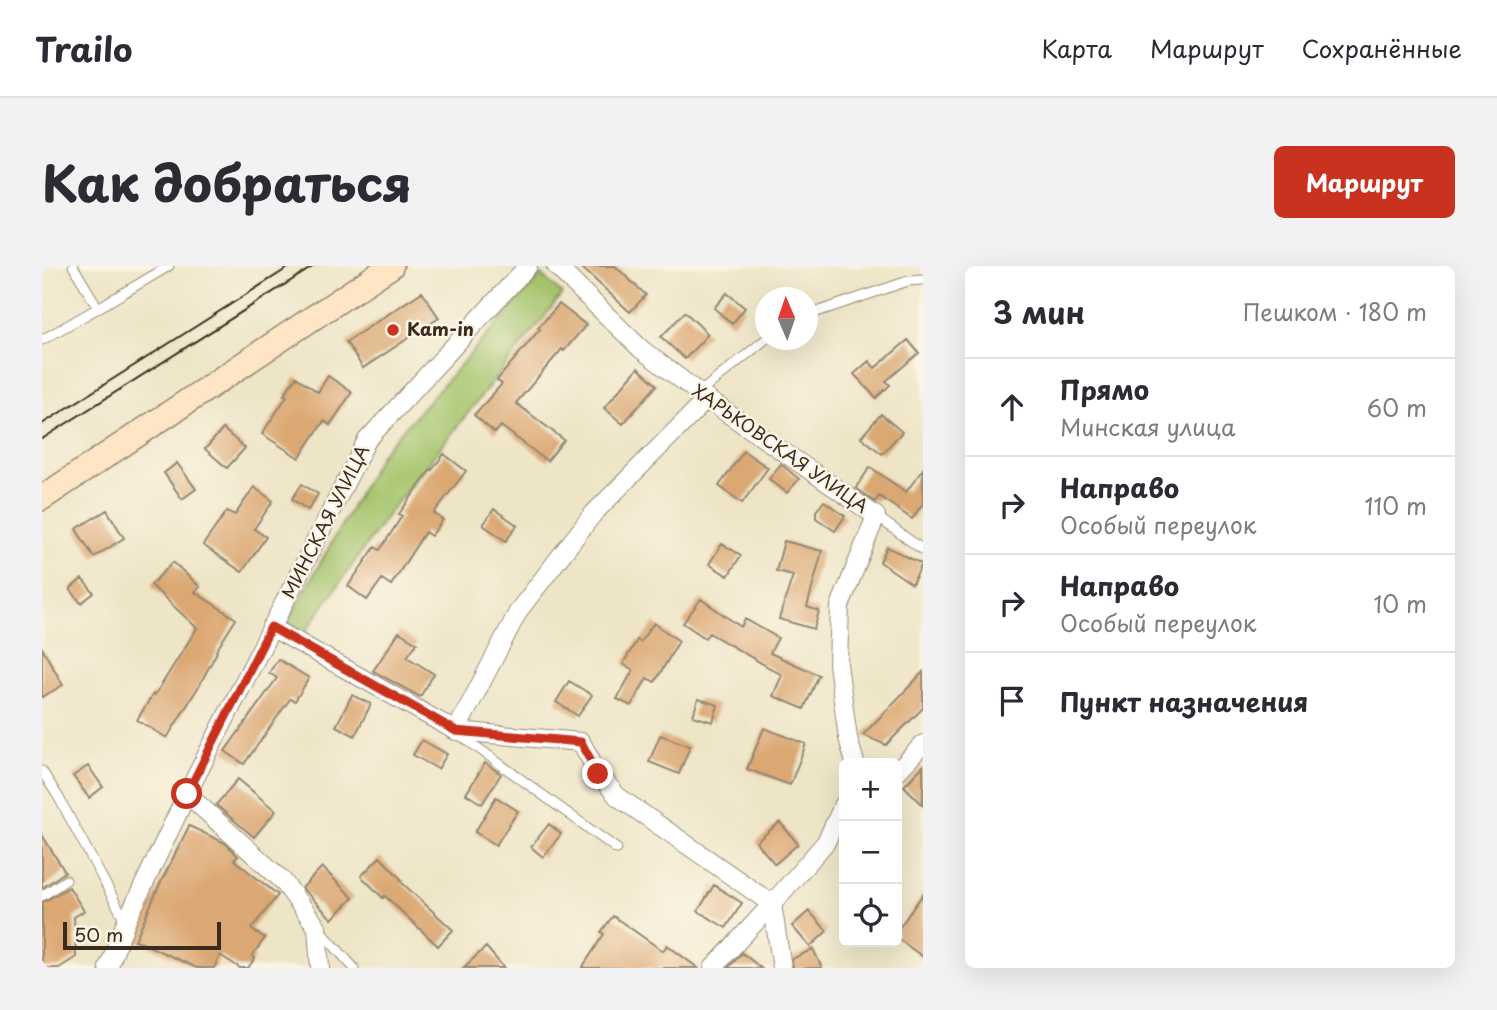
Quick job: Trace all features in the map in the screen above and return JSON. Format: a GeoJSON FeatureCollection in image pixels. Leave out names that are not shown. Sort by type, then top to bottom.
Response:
{"type":"FeatureCollection","features":[{"type":"Feature","properties":{"kind":"main road"},"geometry":{"type":"LineString","coordinates":[[42,498],[391,266]]}},
{"type":"Feature","properties":{"kind":"street","name":"МИНСКАЯ УЛИЦА"},"geometry":{"type":"LineString","coordinates":[[108,968],[126,922],[187,794],[367,440],[528,266]]}},
{"type":"Feature","properties":{"kind":"street","name":"ХАРЬКОВСКАЯ УЛИЦА"},"geometry":{"type":"LineString","coordinates":[[556,266],[641,349],[703,396],[876,516],[840,606],[838,664],[848,738],[854,758]]}},
{"type":"Feature","properties":{"kind":"street"},"geometry":{"type":"LineString","coordinates":[[456,731],[519,610],[593,514],[703,396]]}},
{"type":"Feature","properties":{"kind":"street"},"geometry":{"type":"LineString","coordinates":[[271,627],[456,731],[581,742],[598,774],[617,796],[772,904],[782,968]]}},
{"type":"Feature","properties":{"kind":"street"},"geometry":{"type":"LineString","coordinates":[[902,767],[923,744]]}},
{"type":"Feature","properties":{"kind":"street"},"geometry":{"type":"LineString","coordinates":[[187,794],[282,880],[317,927],[320,968]]}},
{"type":"Feature","properties":{"kind":"street"},"geometry":{"type":"LineString","coordinates":[[713,968],[826,842],[839,815]]}},
{"type":"Feature","properties":{"kind":"lane"},"geometry":{"type":"LineString","coordinates":[[73,266],[99,309]]}},
{"type":"Feature","properties":{"kind":"lane"},"geometry":{"type":"LineString","coordinates":[[42,340],[169,266]]}},
{"type":"Feature","properties":{"kind":"lane"},"geometry":{"type":"LineString","coordinates":[[818,310],[908,281],[923,280]]}},
{"type":"Feature","properties":{"kind":"lane"},"geometry":{"type":"LineString","coordinates":[[703,396],[755,348]]}},
{"type":"Feature","properties":{"kind":"lane"},"geometry":{"type":"LineString","coordinates":[[876,516],[923,550]]}},
{"type":"Feature","properties":{"kind":"lane"},"geometry":{"type":"LineString","coordinates":[[456,731],[617,849]]}},
{"type":"Feature","properties":{"kind":"lane"},"geometry":{"type":"LineString","coordinates":[[42,771],[126,922]]}},
{"type":"Feature","properties":{"kind":"lane"},"geometry":{"type":"LineString","coordinates":[[42,896],[66,880]]}},
{"type":"Feature","properties":{"kind":"lane"},"geometry":{"type":"LineString","coordinates":[[317,927],[354,968]]}},
{"type":"Feature","properties":{"kind":"green space"},"geometry":{"type":"Polygon","coordinates":[[[541,275],[562,294],[388,514],[304,634],[287,623],[381,454],[541,275]]]}},
{"type":"Feature","properties":{"kind":"building"},"geometry":{"type":"Polygon","coordinates":[[[580,266],[615,266],[646,295],[630,312],[580,266]]]}},
{"type":"Feature","properties":{"kind":"building","name":"Kam-in"},"geometry":{"type":"Polygon","coordinates":[[[422,292],[439,318],[363,368],[346,342],[422,292]]]}},
{"type":"Feature","properties":{"kind":"building"},"geometry":{"type":"Polygon","coordinates":[[[727,293],[745,308],[732,324],[714,308],[727,293]]]}},
{"type":"Feature","properties":{"kind":"building"},"geometry":{"type":"Polygon","coordinates":[[[559,304],[586,325],[516,403],[564,440],[547,461],[501,426],[495,433],[474,415],[502,384],[497,380],[559,304]]]}},
{"type":"Feature","properties":{"kind":"building"},"geometry":{"type":"Polygon","coordinates":[[[685,312],[708,334],[685,359],[661,337],[685,312]]]}},
{"type":"Feature","properties":{"kind":"building"},"geometry":{"type":"Polygon","coordinates":[[[908,340],[919,353],[886,381],[890,385],[876,398],[854,374],[869,361],[875,368],[908,340]]]}},
{"type":"Feature","properties":{"kind":"building"},"geometry":{"type":"Polygon","coordinates":[[[638,368],[657,385],[623,424],[604,408],[638,368]]]}},
{"type":"Feature","properties":{"kind":"building"},"geometry":{"type":"Polygon","coordinates":[[[328,376],[352,392],[330,425],[324,421],[299,458],[262,434],[296,377],[318,392],[328,376]]]}},
{"type":"Feature","properties":{"kind":"building"},"geometry":{"type":"Polygon","coordinates":[[[881,414],[902,432],[882,454],[861,437],[881,414]]]}},
{"type":"Feature","properties":{"kind":"building"},"geometry":{"type":"Polygon","coordinates":[[[223,429],[245,448],[227,468],[205,449],[223,429]]]}},
{"type":"Feature","properties":{"kind":"building"},"geometry":{"type":"Polygon","coordinates":[[[744,451],[768,468],[742,503],[719,486],[744,451]]]}},
{"type":"Feature","properties":{"kind":"building"},"geometry":{"type":"Polygon","coordinates":[[[444,454],[466,471],[434,513],[443,520],[431,536],[425,532],[391,585],[382,579],[367,600],[348,586],[375,547],[380,550],[402,516],[399,514],[444,454]]]}},
{"type":"Feature","properties":{"kind":"building"},"geometry":{"type":"Polygon","coordinates":[[[177,463],[196,489],[182,499],[164,473],[177,463]]]}},
{"type":"Feature","properties":{"kind":"building"},"geometry":{"type":"Polygon","coordinates":[[[781,464],[799,479],[787,493],[769,479],[781,464]]]}},
{"type":"Feature","properties":{"kind":"building"},"geometry":{"type":"Polygon","coordinates":[[[870,467],[906,492],[923,469],[923,503],[912,519],[879,496],[875,502],[856,488],[870,467]]]}},
{"type":"Feature","properties":{"kind":"building"},"geometry":{"type":"Polygon","coordinates":[[[302,484],[318,494],[308,510],[292,499],[302,484]]]}},
{"type":"Feature","properties":{"kind":"building"},"geometry":{"type":"Polygon","coordinates":[[[254,487],[273,501],[254,529],[266,537],[242,572],[203,545],[227,511],[235,515],[254,487]]]}},
{"type":"Feature","properties":{"kind":"building"},"geometry":{"type":"Polygon","coordinates":[[[824,501],[845,516],[835,531],[816,518],[816,511],[824,501]]]}},
{"type":"Feature","properties":{"kind":"building"},"geometry":{"type":"Polygon","coordinates":[[[494,509],[517,525],[506,541],[483,525],[494,509]]]}},
{"type":"Feature","properties":{"kind":"building"},"geometry":{"type":"Polygon","coordinates":[[[107,510],[124,538],[94,557],[76,529],[107,510]]]}},
{"type":"Feature","properties":{"kind":"building"},"geometry":{"type":"Polygon","coordinates":[[[784,541],[822,551],[807,607],[819,611],[814,629],[779,619],[793,575],[776,571],[784,541]]]}},
{"type":"Feature","properties":{"kind":"building"},"geometry":{"type":"Polygon","coordinates":[[[722,544],[741,555],[728,576],[709,564],[722,544]]]}},
{"type":"Feature","properties":{"kind":"building"},"geometry":{"type":"Polygon","coordinates":[[[887,547],[922,564],[912,584],[880,562],[887,547]]]}},
{"type":"Feature","properties":{"kind":"building"},"geometry":{"type":"Polygon","coordinates":[[[173,562],[200,587],[195,592],[236,619],[167,738],[137,720],[197,628],[151,585],[173,562]]]}},
{"type":"Feature","properties":{"kind":"building"},"geometry":{"type":"Polygon","coordinates":[[[82,579],[94,593],[81,603],[70,589],[82,579]]]}},
{"type":"Feature","properties":{"kind":"building"},"geometry":{"type":"Polygon","coordinates":[[[701,599],[741,627],[745,619],[778,638],[770,653],[819,675],[804,709],[773,696],[782,675],[709,633],[705,638],[683,623],[701,599]]]}},
{"type":"Feature","properties":{"kind":"building"},"geometry":{"type":"Polygon","coordinates":[[[654,623],[679,641],[655,682],[647,678],[631,706],[617,699],[633,670],[623,664],[637,640],[640,642],[654,623]]]}},
{"type":"Feature","properties":{"kind":"building"},"geometry":{"type":"Polygon","coordinates":[[[399,632],[417,643],[407,657],[434,674],[420,697],[373,671],[399,632]]]}},
{"type":"Feature","properties":{"kind":"building"},"geometry":{"type":"Polygon","coordinates":[[[42,648],[63,685],[42,697],[42,648]]]}},
{"type":"Feature","properties":{"kind":"building"},"geometry":{"type":"Polygon","coordinates":[[[278,659],[309,678],[295,701],[290,699],[244,764],[225,751],[277,678],[269,673],[278,659]]]}},
{"type":"Feature","properties":{"kind":"building"},"geometry":{"type":"Polygon","coordinates":[[[923,672],[923,708],[886,745],[863,735],[923,672]]]}},
{"type":"Feature","properties":{"kind":"building"},"geometry":{"type":"Polygon","coordinates":[[[569,681],[592,695],[578,716],[556,702],[569,681]]]}},
{"type":"Feature","properties":{"kind":"building"},"geometry":{"type":"Polygon","coordinates":[[[352,695],[371,704],[355,736],[336,726],[352,695]]]}},
{"type":"Feature","properties":{"kind":"building"},"geometry":{"type":"Polygon","coordinates":[[[698,699],[718,705],[713,722],[693,716],[698,699]]]}},
{"type":"Feature","properties":{"kind":"building"},"geometry":{"type":"Polygon","coordinates":[[[764,728],[806,744],[790,785],[747,769],[764,728]]]}},
{"type":"Feature","properties":{"kind":"building"},"geometry":{"type":"Polygon","coordinates":[[[660,735],[690,746],[679,774],[649,762],[660,735]]]}},
{"type":"Feature","properties":{"kind":"building"},"geometry":{"type":"Polygon","coordinates":[[[422,740],[447,754],[438,769],[413,755],[422,740]]]}},
{"type":"Feature","properties":{"kind":"building"},"geometry":{"type":"Polygon","coordinates":[[[485,763],[501,774],[482,804],[466,794],[485,763]]]}},
{"type":"Feature","properties":{"kind":"building"},"geometry":{"type":"Polygon","coordinates":[[[88,766],[103,787],[89,798],[73,776],[88,766]]]}},
{"type":"Feature","properties":{"kind":"building"},"geometry":{"type":"Polygon","coordinates":[[[923,766],[923,805],[904,786],[923,766]]]}},
{"type":"Feature","properties":{"kind":"building"},"geometry":{"type":"Polygon","coordinates":[[[238,779],[276,811],[254,837],[216,805],[238,779]]]}},
{"type":"Feature","properties":{"kind":"building"},"geometry":{"type":"Polygon","coordinates":[[[496,797],[518,811],[496,845],[475,832],[496,797]]]}},
{"type":"Feature","properties":{"kind":"building"},"geometry":{"type":"Polygon","coordinates":[[[780,822],[798,844],[775,864],[756,842],[780,822]]]}},
{"type":"Feature","properties":{"kind":"building"},"geometry":{"type":"Polygon","coordinates":[[[549,824],[561,834],[543,857],[531,847],[549,824]]]}},
{"type":"Feature","properties":{"kind":"building"},"geometry":{"type":"Polygon","coordinates":[[[189,826],[225,843],[238,856],[234,860],[278,895],[251,929],[265,938],[252,956],[255,958],[248,968],[240,968],[220,955],[214,968],[197,968],[135,940],[189,826]]]}},
{"type":"Feature","properties":{"kind":"building"},"geometry":{"type":"Polygon","coordinates":[[[42,835],[65,872],[42,888],[42,835]]]}},
{"type":"Feature","properties":{"kind":"building"},"geometry":{"type":"Polygon","coordinates":[[[380,857],[402,880],[400,881],[453,930],[438,946],[361,876],[380,857]]]}},
{"type":"Feature","properties":{"kind":"building"},"geometry":{"type":"Polygon","coordinates":[[[322,867],[353,898],[332,919],[302,888],[322,867]]]}},
{"type":"Feature","properties":{"kind":"building"},"geometry":{"type":"Polygon","coordinates":[[[714,885],[742,903],[726,928],[698,911],[714,885]]]}},
{"type":"Feature","properties":{"kind":"building"},"geometry":{"type":"Polygon","coordinates":[[[69,887],[84,911],[74,917],[76,957],[59,968],[42,968],[42,903],[69,887]]]}},
{"type":"Feature","properties":{"kind":"building"},"geometry":{"type":"Polygon","coordinates":[[[923,894],[923,957],[902,942],[902,924],[923,894]]]}},
{"type":"Feature","properties":{"kind":"building"},"geometry":{"type":"Polygon","coordinates":[[[809,911],[827,931],[810,947],[792,926],[809,911]]]}},
{"type":"Feature","properties":{"kind":"building"},"geometry":{"type":"Polygon","coordinates":[[[613,916],[663,951],[667,945],[698,968],[582,968],[604,934],[601,932],[613,916]]]}},
{"type":"Feature","properties":{"kind":"building"},"geometry":{"type":"Polygon","coordinates":[[[486,947],[504,968],[463,968],[486,947]]]}},
{"type":"Feature","properties":{"kind":"building"},"geometry":{"type":"Polygon","coordinates":[[[813,949],[822,968],[793,968],[792,959],[813,949]]]}},
{"type":"Feature","properties":{"kind":"building"},"geometry":{"type":"Polygon","coordinates":[[[742,953],[761,968],[728,968],[742,953]]]}},
{"type":"Feature","properties":{"kind":"tram line"},"geometry":{"type":"LineString","coordinates":[[42,424],[291,266]]}},
{"type":"Feature","properties":{"kind":"tram line"},"geometry":{"type":"LineString","coordinates":[[42,439],[314,266]]}},
{"type":"Feature","properties":{"kind":"place","name":"Kam-in"},"geometry":{"type":"Point","coordinates":[393,330]}},
{"type":"Feature","properties":{"kind":"route"},"geometry":{"type":"LineString","coordinates":[[187,794],[271,627],[456,731],[581,742],[598,774]]}}]}
